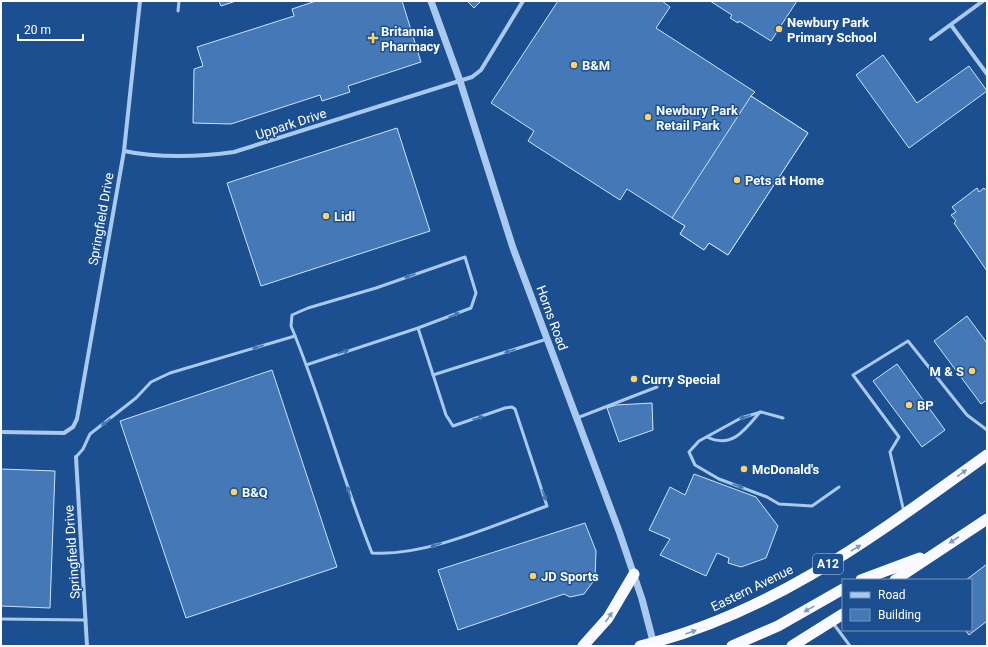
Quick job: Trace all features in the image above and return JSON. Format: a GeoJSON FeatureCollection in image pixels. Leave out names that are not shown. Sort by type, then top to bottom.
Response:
{"type":"FeatureCollection","features":[{"type":"Feature","properties":{"kind":"highway","name":"Eastern Avenue"},"geometry":{"type":"LineString","coordinates":[[640,646],[654,645],[707,626],[774,596],[865,542],[987,455]]}},
{"type":"Feature","properties":{"kind":"highway"},"geometry":{"type":"LineString","coordinates":[[896,579],[935,552],[987,519]]}},
{"type":"Feature","properties":{"kind":"highway"},"geometry":{"type":"LineString","coordinates":[[864,579],[935,552]]}},
{"type":"Feature","properties":{"kind":"highway"},"geometry":{"type":"LineString","coordinates":[[583,646],[608,618],[634,574]]}},
{"type":"Feature","properties":{"kind":"highway"},"geometry":{"type":"LineString","coordinates":[[732,646],[778,626],[842,590]]}},
{"type":"Feature","properties":{"kind":"highway"},"geometry":{"type":"LineString","coordinates":[[792,646],[842,615]]}},
{"type":"Feature","properties":{"kind":"street","name":"Springfield Drive"},"geometry":{"type":"LineString","coordinates":[[1,432],[64,433],[73,427],[77,419],[124,151],[140,1]]}},
{"type":"Feature","properties":{"kind":"street","name":"Horns Road"},"geometry":{"type":"LineString","coordinates":[[431,1],[460,80],[513,248],[634,574],[654,645]]}},
{"type":"Feature","properties":{"kind":"street","name":"Uppark Drive"},"geometry":{"type":"LineString","coordinates":[[124,151],[134,153],[203,156],[234,152],[472,77],[481,70],[523,1]]}},
{"type":"Feature","properties":{"kind":"street"},"geometry":{"type":"LineString","coordinates":[[931,39],[983,1]]}},
{"type":"Feature","properties":{"kind":"street"},"geometry":{"type":"LineString","coordinates":[[951,25],[987,74]]}},
{"type":"Feature","properties":{"kind":"street","name":"Springfield Drive"},"geometry":{"type":"LineString","coordinates":[[76,457],[87,646]]}},
{"type":"Feature","properties":{"kind":"lane"},"geometry":{"type":"LineString","coordinates":[[178,11],[180,1]]}},
{"type":"Feature","properties":{"kind":"lane"},"geometry":{"type":"LineString","coordinates":[[306,365],[418,328],[472,308],[476,293],[465,257],[376,288],[308,308],[292,315],[291,326],[306,365],[355,510],[372,553],[390,554],[429,547],[547,506],[515,409],[512,407],[505,408],[453,426],[446,415],[418,328]]}},
{"type":"Feature","properties":{"kind":"lane"},"geometry":{"type":"LineString","coordinates":[[76,457],[90,434],[136,398],[151,382],[170,373],[295,336]]}},
{"type":"Feature","properties":{"kind":"lane"},"geometry":{"type":"LineString","coordinates":[[433,376],[547,339]]}},
{"type":"Feature","properties":{"kind":"lane"},"geometry":{"type":"LineString","coordinates":[[904,515],[890,452],[899,437],[853,375],[908,341],[967,415],[987,430]]}},
{"type":"Feature","properties":{"kind":"lane"},"geometry":{"type":"LineString","coordinates":[[577,418],[657,387]]}},
{"type":"Feature","properties":{"kind":"lane"},"geometry":{"type":"LineString","coordinates":[[783,418],[760,412],[740,418],[699,441],[689,452],[695,465],[719,479],[767,497],[779,504],[800,507],[812,506],[839,487]]}},
{"type":"Feature","properties":{"kind":"lane"},"geometry":{"type":"LineString","coordinates":[[707,436],[714,440],[729,440],[744,432],[760,412]]}},
{"type":"Feature","properties":{"kind":"lane"},"geometry":{"type":"LineString","coordinates":[[1,619],[86,620]]}},
{"type":"Feature","properties":{"kind":"lane"},"geometry":{"type":"LineString","coordinates":[[832,621],[850,646]]}},
{"type":"Feature","properties":{"kind":"building"},"geometry":{"type":"Polygon","coordinates":[[[219,1],[236,1],[221,6],[219,1]]]}},
{"type":"Feature","properties":{"kind":"building"},"geometry":{"type":"Polygon","coordinates":[[[316,1],[402,1],[421,62],[348,86],[350,92],[322,101],[320,95],[231,124],[193,123],[194,69],[203,66],[197,47],[294,16],[292,9],[316,1]]]}},
{"type":"Feature","properties":{"kind":"building"},"geometry":{"type":"Polygon","coordinates":[[[467,1],[481,1],[474,8],[467,1]]]}},
{"type":"Feature","properties":{"kind":"building","name":"Newbury Park Retail Park"},"geometry":{"type":"Polygon","coordinates":[[[558,1],[662,1],[670,7],[656,28],[755,92],[751,96],[808,133],[728,255],[709,243],[704,250],[680,234],[685,226],[627,189],[620,200],[528,141],[534,131],[491,103],[558,1]]]}},
{"type":"Feature","properties":{"kind":"building"},"geometry":{"type":"Polygon","coordinates":[[[710,1],[797,1],[771,41],[739,21],[738,23],[730,18],[732,15],[710,1]]]}},
{"type":"Feature","properties":{"kind":"building"},"geometry":{"type":"Polygon","coordinates":[[[883,55],[917,103],[969,66],[987,91],[909,148],[856,75],[883,55]]]}},
{"type":"Feature","properties":{"kind":"building","name":"Pets at Home"},"geometry":{"type":"Polygon","coordinates":[[[751,96],[808,133],[728,255],[709,243],[704,250],[680,234],[685,226],[672,218],[751,96]]]}},
{"type":"Feature","properties":{"kind":"building"},"geometry":{"type":"Polygon","coordinates":[[[397,128],[430,231],[261,286],[227,183],[397,128]]]}},
{"type":"Feature","properties":{"kind":"building"},"geometry":{"type":"Polygon","coordinates":[[[977,188],[979,192],[984,188],[987,191],[987,271],[954,223],[956,221],[951,215],[956,212],[952,207],[977,188]]]}},
{"type":"Feature","properties":{"kind":"building","name":"M & S"},"geometry":{"type":"Polygon","coordinates":[[[967,316],[987,343],[987,400],[981,404],[934,341],[967,316]]]}},
{"type":"Feature","properties":{"kind":"building","name":"BP"},"geometry":{"type":"Polygon","coordinates":[[[897,364],[945,430],[922,447],[873,381],[897,364]]]}},
{"type":"Feature","properties":{"kind":"building"},"geometry":{"type":"Polygon","coordinates":[[[272,370],[337,567],[186,618],[120,421],[272,370]]]}},
{"type":"Feature","properties":{"kind":"building"},"geometry":{"type":"Polygon","coordinates":[[[652,403],[653,430],[619,442],[607,408],[616,405],[652,403]]]}},
{"type":"Feature","properties":{"kind":"building"},"geometry":{"type":"Polygon","coordinates":[[[1,469],[55,471],[50,608],[1,606],[1,469]]]}},
{"type":"Feature","properties":{"kind":"building"},"geometry":{"type":"Polygon","coordinates":[[[694,474],[756,497],[778,526],[766,558],[741,567],[728,563],[729,558],[717,553],[706,576],[660,555],[670,539],[649,530],[670,487],[685,495],[694,474]]]}},
{"type":"Feature","properties":{"kind":"building"},"geometry":{"type":"Polygon","coordinates":[[[585,523],[596,551],[595,579],[584,594],[570,597],[564,594],[458,630],[438,570],[585,523]]]}},
{"type":"Feature","properties":{"kind":"building"},"geometry":{"type":"Polygon","coordinates":[[[987,564],[987,621],[969,635],[966,631],[972,631],[972,579],[967,579],[987,564]]]}},
{"type":"Feature","properties":{"kind":"place","name":"Newbury Park Primary School"},"geometry":{"type":"Point","coordinates":[779,29]}},
{"type":"Feature","properties":{"kind":"place","name":"Britannia Pharmacy"},"geometry":{"type":"Point","coordinates":[373,38]}},
{"type":"Feature","properties":{"kind":"place","name":"B&M"},"geometry":{"type":"Point","coordinates":[574,65]}},
{"type":"Feature","properties":{"kind":"place","name":"Newbury Park Retail Park"},"geometry":{"type":"Point","coordinates":[648,117]}},
{"type":"Feature","properties":{"kind":"place","name":"Pets at Home"},"geometry":{"type":"Point","coordinates":[737,180]}},
{"type":"Feature","properties":{"kind":"place","name":"Lidl"},"geometry":{"type":"Point","coordinates":[326,216]}},
{"type":"Feature","properties":{"kind":"place","name":"M & S"},"geometry":{"type":"Point","coordinates":[972,371]}},
{"type":"Feature","properties":{"kind":"place","name":"Curry Special"},"geometry":{"type":"Point","coordinates":[634,379]}},
{"type":"Feature","properties":{"kind":"place","name":"BP"},"geometry":{"type":"Point","coordinates":[909,405]}},
{"type":"Feature","properties":{"kind":"place","name":"McDonald's"},"geometry":{"type":"Point","coordinates":[744,469]}},
{"type":"Feature","properties":{"kind":"place","name":"B&Q"},"geometry":{"type":"Point","coordinates":[234,492]}},
{"type":"Feature","properties":{"kind":"place","name":"JD Sports"},"geometry":{"type":"Point","coordinates":[533,576]}}]}
